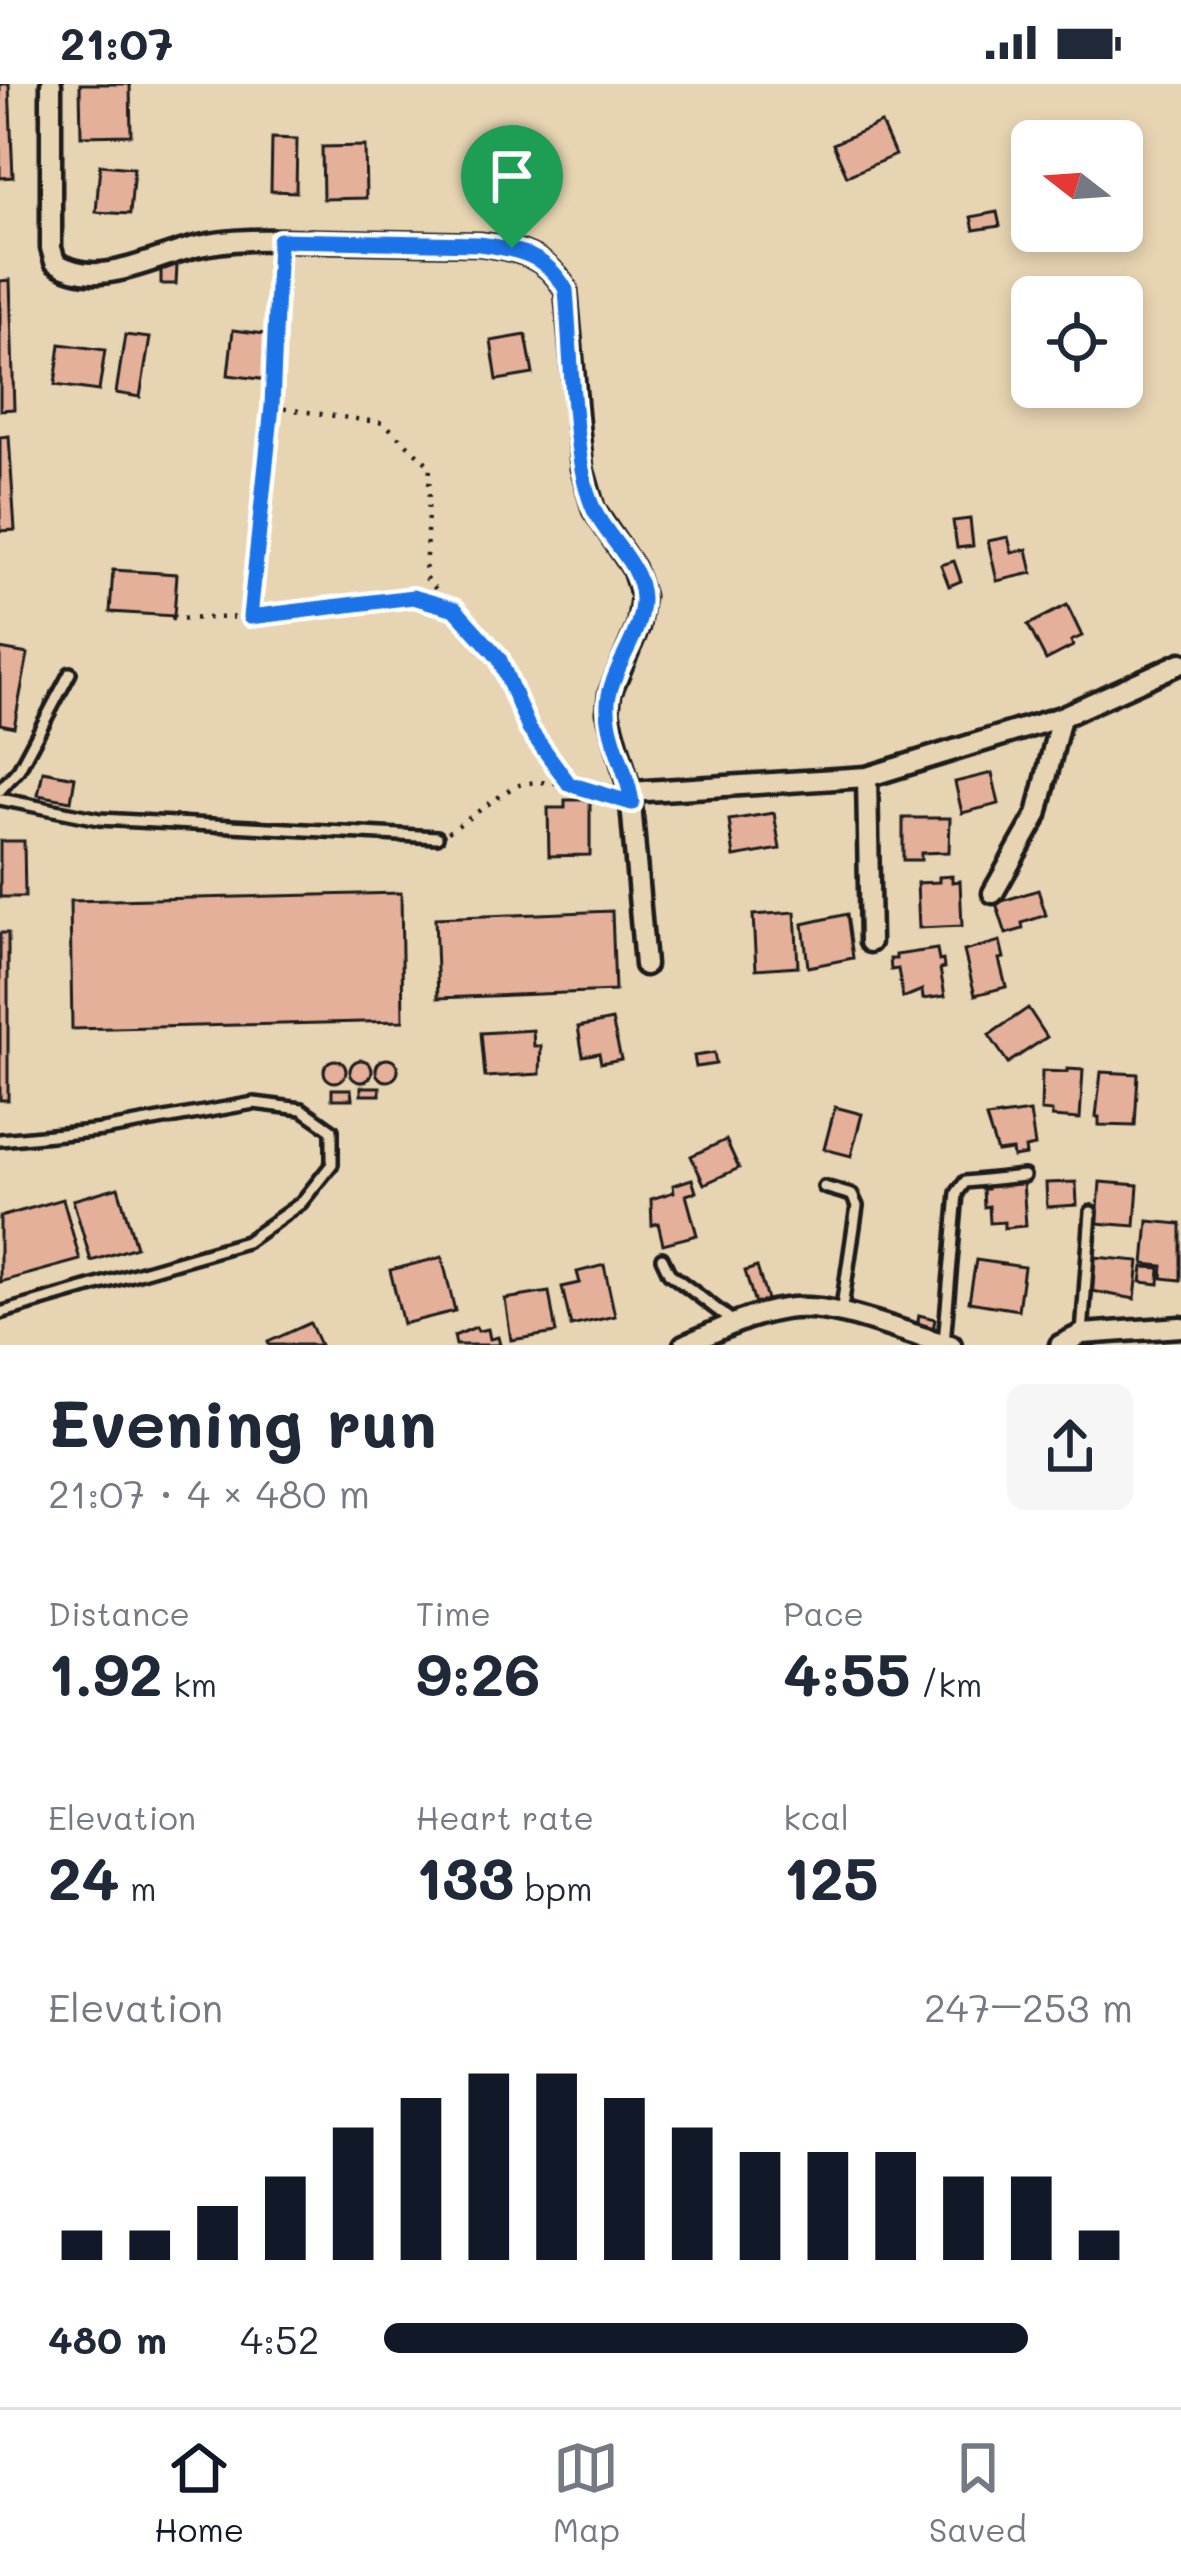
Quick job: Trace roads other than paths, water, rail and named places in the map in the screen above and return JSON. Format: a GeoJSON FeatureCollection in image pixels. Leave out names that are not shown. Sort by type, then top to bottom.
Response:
{"type":"FeatureCollection","features":[{"type":"Feature","properties":{"kind":"street"},"geometry":{"type":"LineString","coordinates":[[51,84],[51,248],[55,262],[70,272],[130,268],[197,246],[279,240],[479,244],[512,248],[554,269],[566,290],[588,489],[594,510],[633,568],[642,596],[638,626],[610,693],[608,712],[631,797],[645,965]]}},
{"type":"Feature","properties":{"kind":"street"},"geometry":{"type":"LineString","coordinates":[[631,797],[867,777],[1061,717],[1181,663]]}},
{"type":"Feature","properties":{"kind":"street"},"geometry":{"type":"LineString","coordinates":[[993,893],[1036,815],[1061,717]]}},
{"type":"Feature","properties":{"kind":"street"},"geometry":{"type":"LineString","coordinates":[[867,777],[870,942]]}},
{"type":"Feature","properties":{"kind":"street"},"geometry":{"type":"LineString","coordinates":[[684,1345],[793,1308],[842,1314],[947,1344]]}},
{"type":"Feature","properties":{"kind":"street"},"geometry":{"type":"LineString","coordinates":[[1060,1345],[1082,1334],[1181,1327]]}},
{"type":"Feature","properties":{"kind":"lane"},"geometry":{"type":"LineString","coordinates":[[0,790],[19,769],[70,673]]}},
{"type":"Feature","properties":{"kind":"lane"},"geometry":{"type":"LineString","coordinates":[[0,799],[98,819],[437,837]]}},
{"type":"Feature","properties":{"kind":"lane"},"geometry":{"type":"LineString","coordinates":[[0,1140],[103,1130],[254,1103],[302,1109],[332,1130],[332,1164],[301,1203],[246,1242],[0,1313]]}},
{"type":"Feature","properties":{"kind":"lane"},"geometry":{"type":"LineString","coordinates":[[947,1344],[957,1193],[965,1182],[1024,1176]]}},
{"type":"Feature","properties":{"kind":"lane"},"geometry":{"type":"LineString","coordinates":[[824,1187],[852,1195],[856,1205],[842,1314]]}},
{"type":"Feature","properties":{"kind":"lane"},"geometry":{"type":"LineString","coordinates":[[1082,1334],[1090,1212]]}},
{"type":"Feature","properties":{"kind":"lane"},"geometry":{"type":"LineString","coordinates":[[662,1258],[669,1273],[736,1324]]}}]}
